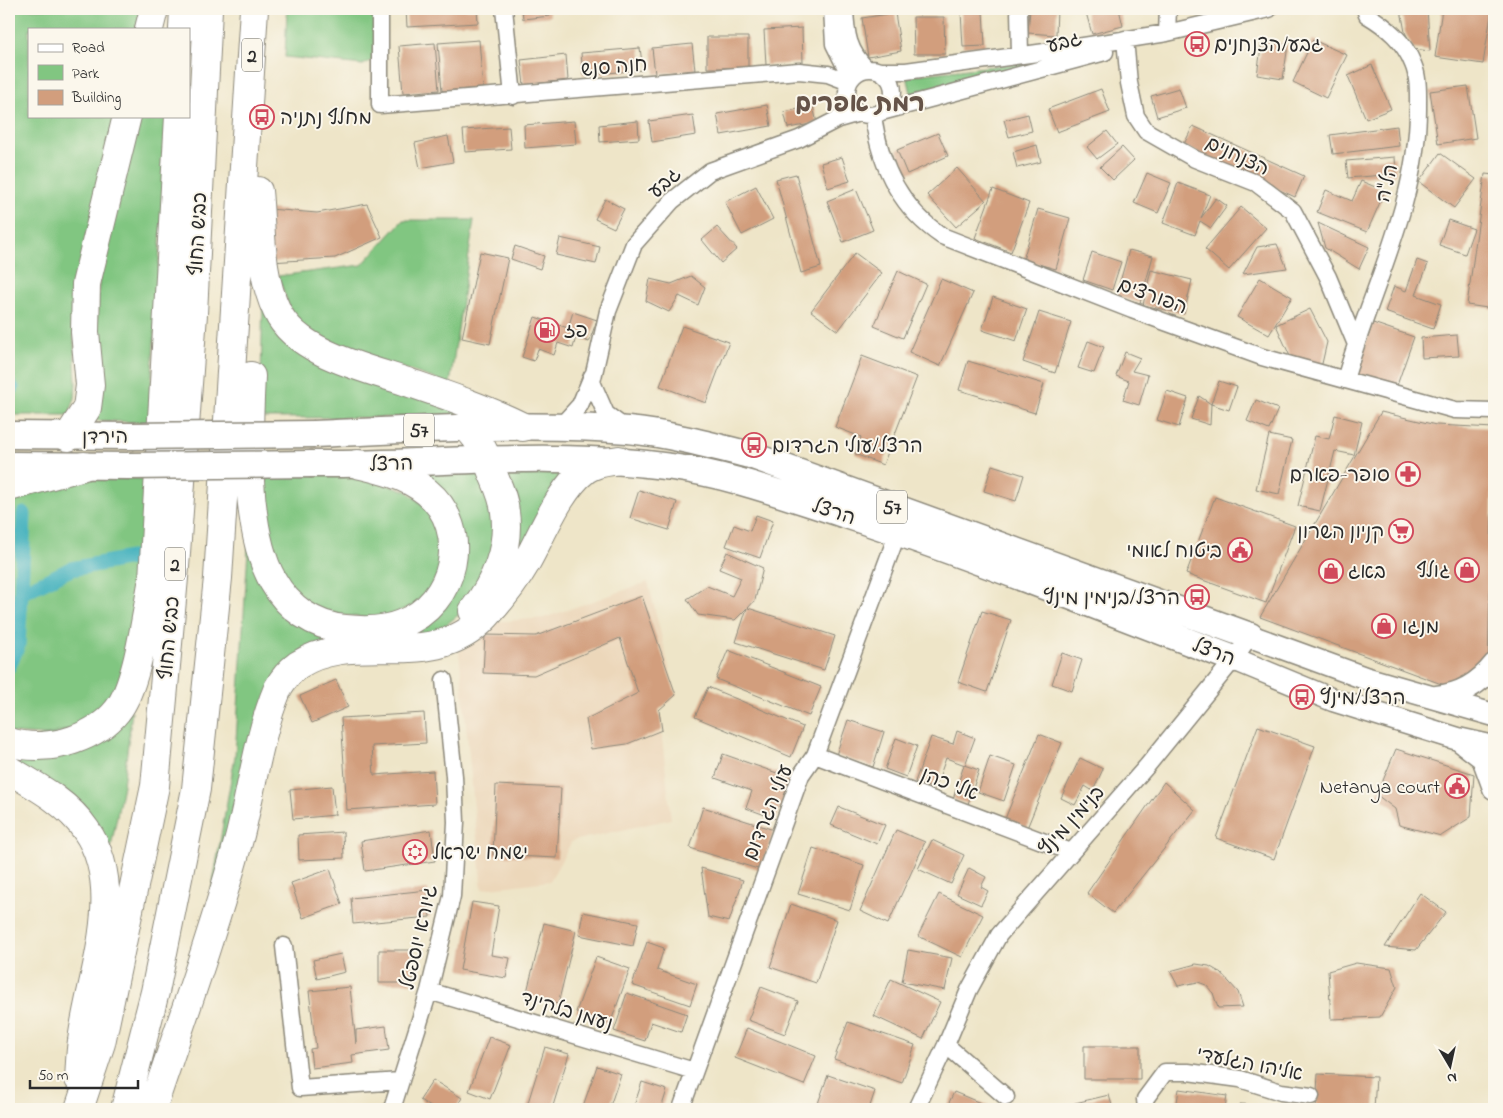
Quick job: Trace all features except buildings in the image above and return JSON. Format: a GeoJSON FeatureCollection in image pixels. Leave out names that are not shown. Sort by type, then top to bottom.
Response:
{"type":"FeatureCollection","features":[{"type":"Feature","properties":{"kind":"highway"},"geometry":{"type":"LineString","coordinates":[[149,28],[154,9]]}},
{"type":"Feature","properties":{"kind":"highway"},"geometry":{"type":"LineString","coordinates":[[183,28],[184,9]]}},
{"type":"Feature","properties":{"kind":"highway","name":"כביש החוף"},"geometry":{"type":"LineString","coordinates":[[78,1109],[101,1043],[155,786],[175,567],[193,324],[208,9]]}},
{"type":"Feature","properties":{"kind":"highway","name":"2"},"geometry":{"type":"LineString","coordinates":[[125,1109],[155,992],[196,788],[218,578],[254,9]]}},
{"type":"Feature","properties":{"kind":"highway"},"geometry":{"type":"LineString","coordinates":[[249,101],[265,270],[277,312],[301,338],[320,350],[350,363],[478,408],[523,427]]}},
{"type":"Feature","properties":{"kind":"highway"},"geometry":{"type":"LineString","coordinates":[[68,436],[87,408],[90,385],[85,332],[86,284],[127,118]]}},
{"type":"Feature","properties":{"kind":"highway"},"geometry":{"type":"LineString","coordinates":[[9,742],[38,746],[62,744],[82,737],[102,726],[118,710],[129,688],[139,652],[153,579],[179,118]]}},
{"type":"Feature","properties":{"kind":"highway"},"geometry":{"type":"LineString","coordinates":[[260,209],[247,440],[256,532],[272,580],[284,598],[298,611],[315,621],[336,628],[371,630],[401,624],[426,608],[438,594],[452,568],[454,541],[446,515],[426,491],[394,474],[357,464]]}},
{"type":"Feature","properties":{"kind":"highway","name":"הרצל"},"geometry":{"type":"LineString","coordinates":[[201,436],[523,427],[630,430],[671,436],[750,455],[1250,636]]}},
{"type":"Feature","properties":{"kind":"highway"},"geometry":{"type":"LineString","coordinates":[[419,649],[437,642],[467,618],[490,586],[504,548],[505,510],[487,459],[479,443],[468,429]]}},
{"type":"Feature","properties":{"kind":"highway","name":"הירדן"},"geometry":{"type":"LineString","coordinates":[[9,436],[201,436]]}},
{"type":"Feature","properties":{"kind":"highway","name":"הרצל"},"geometry":{"type":"LineString","coordinates":[[199,466],[564,458],[619,460],[674,467],[744,482],[898,532],[1234,659]]}},
{"type":"Feature","properties":{"kind":"highway"},"geometry":{"type":"LineString","coordinates":[[152,1109],[239,840],[267,722],[284,678],[312,657],[328,652],[352,648],[419,649],[451,640],[466,632],[482,621],[510,588],[573,482],[593,465],[619,460]]}},
{"type":"Feature","properties":{"kind":"highway","name":"הירדן"},"geometry":{"type":"LineString","coordinates":[[9,465],[199,466]]}},
{"type":"Feature","properties":{"kind":"highway"},"geometry":{"type":"LineString","coordinates":[[9,487],[84,466]]}},
{"type":"Feature","properties":{"kind":"highway"},"geometry":{"type":"LineString","coordinates":[[9,770],[53,797],[87,830],[98,855],[103,877],[106,925],[82,1040],[78,1109]]}},
{"type":"Feature","properties":{"kind":"main road","name":"הרצל"},"geometry":{"type":"LineString","coordinates":[[1250,636],[1365,678],[1494,715]]}},
{"type":"Feature","properties":{"kind":"main road","name":"הרצל"},"geometry":{"type":"LineString","coordinates":[[1234,659],[1333,700],[1458,739],[1494,747]]}},
{"type":"Feature","properties":{"kind":"main road"},"geometry":{"type":"LineString","coordinates":[[1435,697],[1454,695],[1475,683],[1494,665]]}},
{"type":"Feature","properties":{"kind":"main road"},"geometry":{"type":"LineString","coordinates":[[1458,739],[1474,749],[1483,758],[1494,788]]}},
{"type":"Feature","properties":{"kind":"street","name":"חנה סנש"},"geometry":{"type":"LineString","coordinates":[[380,9],[380,105],[513,96],[799,71],[828,74],[850,80]]}},
{"type":"Feature","properties":{"kind":"street"},"geometry":{"type":"LineString","coordinates":[[504,9],[513,96]]}},
{"type":"Feature","properties":{"kind":"street"},"geometry":{"type":"LineString","coordinates":[[832,9],[834,44],[850,80]]}},
{"type":"Feature","properties":{"kind":"street"},"geometry":{"type":"LineString","coordinates":[[846,9],[846,28],[851,50],[874,70],[886,75],[893,90],[893,98],[872,113],[848,102],[846,94],[850,80],[856,74],[874,70]]}},
{"type":"Feature","properties":{"kind":"street"},"geometry":{"type":"LineString","coordinates":[[1019,9],[1020,55]]}},
{"type":"Feature","properties":{"kind":"street"},"geometry":{"type":"LineString","coordinates":[[1167,33],[1168,9]]}},
{"type":"Feature","properties":{"kind":"street","name":"גבע"},"geometry":{"type":"LineString","coordinates":[[559,428],[580,405],[593,374],[608,311],[634,244],[672,201],[710,172],[799,139],[843,117],[872,113],[1125,43],[1269,9]]}},
{"type":"Feature","properties":{"kind":"street","name":"הל\"ה"},"geometry":{"type":"LineString","coordinates":[[1344,380],[1406,197],[1418,139],[1418,87],[1413,64],[1389,29],[1367,16],[1365,9]]}},
{"type":"Feature","properties":{"kind":"street","name":"גבע"},"geometry":{"type":"LineString","coordinates":[[874,70],[906,71],[1125,43]]}},
{"type":"Feature","properties":{"kind":"street","name":"הצנחנים"},"geometry":{"type":"LineString","coordinates":[[1125,43],[1129,84],[1136,116],[1146,130],[1195,159],[1256,184],[1293,211],[1328,278],[1356,342]]}},
{"type":"Feature","properties":{"kind":"street","name":"הפורצים"},"geometry":{"type":"LineString","coordinates":[[872,113],[879,146],[894,184],[916,216],[942,236],[1150,317],[1262,357],[1454,410],[1494,411]]}},
{"type":"Feature","properties":{"kind":"street","name":"גבע"},"geometry":{"type":"LineString","coordinates":[[593,374],[594,390],[606,414],[630,430]]}},
{"type":"Feature","properties":{"kind":"street","name":"עולי הגרדום"},"geometry":{"type":"LineString","coordinates":[[681,1109],[801,775],[815,755],[898,532]]}},
{"type":"Feature","properties":{"kind":"street","name":"בנימין מינץ"},"geometry":{"type":"LineString","coordinates":[[916,1109],[946,1046],[968,990],[999,935],[1147,766],[1234,659],[1250,636]]}},
{"type":"Feature","properties":{"kind":"street","name":"גיורא יוספטל"},"geometry":{"type":"LineString","coordinates":[[392,1109],[429,991],[452,896],[456,822],[444,680]]}},
{"type":"Feature","properties":{"kind":"street","name":"אלי כהן"},"geometry":{"type":"LineString","coordinates":[[815,755],[1071,852]]}},
{"type":"Feature","properties":{"kind":"street"},"geometry":{"type":"LineString","coordinates":[[284,946],[300,1088],[400,1081]]}},
{"type":"Feature","properties":{"kind":"street","name":"נעמן בלקינד"},"geometry":{"type":"LineString","coordinates":[[429,991],[694,1071]]}},
{"type":"Feature","properties":{"kind":"street"},"geometry":{"type":"LineString","coordinates":[[946,1046],[1006,1097]]}},
{"type":"Feature","properties":{"kind":"street","name":"אליהו הגלעדי"},"geometry":{"type":"LineString","coordinates":[[1146,1109],[1145,1099],[1165,1072],[1188,1072],[1240,1079],[1281,1092],[1312,1096]]}},
{"type":"Feature","properties":{"kind":"shaded area"},"geometry":{"type":"Polygon","coordinates":[[[648,582],[676,695],[659,710],[671,819],[572,841],[550,881],[482,889],[459,652],[495,622],[544,618],[648,582]]]}},
{"type":"Feature","properties":{"kind":"green space"},"geometry":{"type":"Polygon","coordinates":[[[9,9],[142,9],[137,28],[28,28],[28,118],[115,118],[72,303],[76,382],[75,398],[69,415],[9,415],[9,9]]]}},
{"type":"Feature","properties":{"kind":"green space"},"geometry":{"type":"Polygon","coordinates":[[[287,9],[385,9],[384,54],[363,65],[285,57],[287,9]]]}},
{"type":"Feature","properties":{"kind":"green space"},"geometry":{"type":"Polygon","coordinates":[[[1054,59],[912,97],[907,76],[1054,59]]]}},
{"type":"Feature","properties":{"kind":"green space"},"geometry":{"type":"Polygon","coordinates":[[[137,118],[168,118],[149,423],[91,420],[100,267],[137,118]]]}},
{"type":"Feature","properties":{"kind":"green space"},"geometry":{"type":"Polygon","coordinates":[[[403,220],[474,220],[450,384],[352,351],[295,323],[278,276],[362,265],[403,220]]]}},
{"type":"Feature","properties":{"kind":"green space"},"geometry":{"type":"Polygon","coordinates":[[[263,296],[269,315],[467,417],[260,418],[263,296]]]}},
{"type":"Feature","properties":{"kind":"green space"},"geometry":{"type":"Polygon","coordinates":[[[494,464],[556,464],[569,478],[519,562],[494,464]]]}},
{"type":"Feature","properties":{"kind":"green space"},"geometry":{"type":"Polygon","coordinates":[[[479,466],[493,492],[496,546],[461,613],[433,635],[291,660],[207,916],[235,756],[249,534],[278,603],[385,635],[462,553],[394,471],[479,466]]]}},
{"type":"Feature","properties":{"kind":"green space"},"geometry":{"type":"Polygon","coordinates":[[[347,473],[407,491],[438,520],[443,566],[420,602],[382,619],[319,613],[280,576],[262,498],[268,477],[347,473]]]}},
{"type":"Feature","properties":{"kind":"green space"},"geometry":{"type":"Polygon","coordinates":[[[96,478],[151,479],[143,581],[121,685],[111,704],[60,736],[9,733],[9,496],[96,478]]]}},
{"type":"Feature","properties":{"kind":"green space"},"geometry":{"type":"Polygon","coordinates":[[[132,711],[123,785],[107,868],[9,765],[9,746],[132,711]]]}},
{"type":"Feature","properties":{"kind":"waterway"},"geometry":{"type":"LineString","coordinates":[[21,593],[24,514]]}},
{"type":"Feature","properties":{"kind":"waterway"},"geometry":{"type":"LineString","coordinates":[[9,666],[18,645],[21,593],[71,569],[131,558]]}},
{"type":"Feature","properties":{"kind":"place","name":"גבע/הצנחנים"},"geometry":{"type":"Point","coordinates":[1197,44]}},
{"type":"Feature","properties":{"kind":"place","name":"מחלף נתניה"},"geometry":{"type":"Point","coordinates":[262,117]}},
{"type":"Feature","properties":{"kind":"place","name":"פז"},"geometry":{"type":"Point","coordinates":[547,330]}},
{"type":"Feature","properties":{"kind":"place","name":"הרצל/עולי הגרדום"},"geometry":{"type":"Point","coordinates":[754,445]}},
{"type":"Feature","properties":{"kind":"place","name":"סופר-פארם"},"geometry":{"type":"Point","coordinates":[1408,474]}},
{"type":"Feature","properties":{"kind":"place","name":"קניון השרון"},"geometry":{"type":"Point","coordinates":[1401,531]}},
{"type":"Feature","properties":{"kind":"place","name":"ביטוח לאומי"},"geometry":{"type":"Point","coordinates":[1240,550]}},
{"type":"Feature","properties":{"kind":"place","name":"גולף"},"geometry":{"type":"Point","coordinates":[1467,570]}},
{"type":"Feature","properties":{"kind":"place","name":"באג"},"geometry":{"type":"Point","coordinates":[1331,571]}},
{"type":"Feature","properties":{"kind":"place","name":"הרצל/בנימין מינץ"},"geometry":{"type":"Point","coordinates":[1197,597]}},
{"type":"Feature","properties":{"kind":"place","name":"מנגו"},"geometry":{"type":"Point","coordinates":[1384,626]}},
{"type":"Feature","properties":{"kind":"place","name":"הרצל/מינץ"},"geometry":{"type":"Point","coordinates":[1302,697]}},
{"type":"Feature","properties":{"kind":"place","name":"Netanya court"},"geometry":{"type":"Point","coordinates":[1457,786]}},
{"type":"Feature","properties":{"kind":"place","name":"ישמח ישראל"},"geometry":{"type":"Point","coordinates":[415,852]}},
{"type":"Feature","properties":{"kind":"district","name":"רמת אפרים"},"geometry":{"type":"Point","coordinates":[860,102]}}]}
